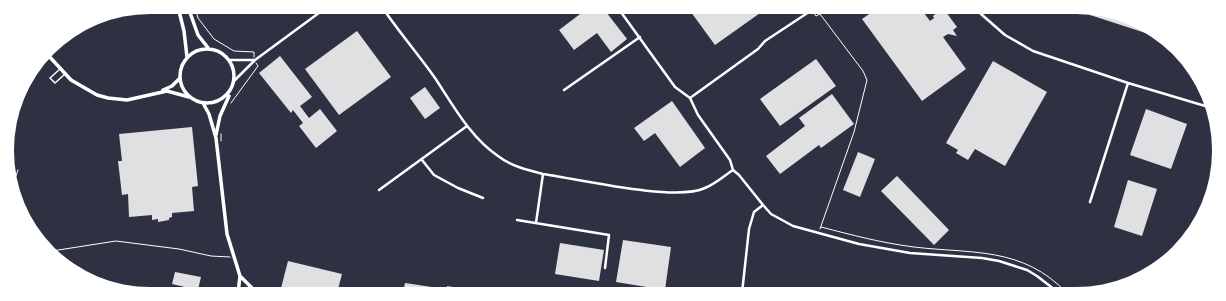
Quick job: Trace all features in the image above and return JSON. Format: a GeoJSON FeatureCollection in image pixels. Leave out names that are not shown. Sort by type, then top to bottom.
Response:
{"type":"FeatureCollection","features":[{"type":"Feature","properties":{"kind":"street"},"geometry":{"type":"LineString","coordinates":[[180,14],[184,31],[187,57]]}},
{"type":"Feature","properties":{"kind":"street"},"geometry":{"type":"LineString","coordinates":[[190,14],[198,35],[209,48]]}},
{"type":"Feature","properties":{"kind":"street"},"geometry":{"type":"LineString","coordinates":[[235,80],[255,60],[317,14]]}},
{"type":"Feature","properties":{"kind":"street"},"geometry":{"type":"LineString","coordinates":[[387,14],[434,77],[467,126],[489,149],[498,156],[517,166],[543,174],[663,192],[692,192],[704,188],[733,170]]}},
{"type":"Feature","properties":{"kind":"street"},"geometry":{"type":"LineString","coordinates":[[623,14],[675,88],[690,98],[698,115],[730,160],[733,170],[739,175],[762,205],[771,214],[793,226],[859,244],[910,253],[982,258],[1014,266],[1027,270],[1051,287]]}},
{"type":"Feature","properties":{"kind":"street"},"geometry":{"type":"LineString","coordinates":[[690,98],[758,49],[766,41],[806,14]]}},
{"type":"Feature","properties":{"kind":"street"},"geometry":{"type":"LineString","coordinates":[[981,14],[1005,35],[1033,51],[1128,83],[1204,106]]}},
{"type":"Feature","properties":{"kind":"street"},"geometry":{"type":"LineString","coordinates":[[564,90],[640,37]]}},
{"type":"Feature","properties":{"kind":"street"},"geometry":{"type":"LineString","coordinates":[[190,98],[185,92],[180,78],[181,67],[187,57],[201,49],[209,48],[224,54],[230,60],[235,73],[235,80],[220,116],[216,138]]}},
{"type":"Feature","properties":{"kind":"street"},"geometry":{"type":"LineString","coordinates":[[50,58],[72,80],[85,89],[97,95],[108,98],[131,99],[167,91],[203,103],[211,104],[219,101],[231,91]]}},
{"type":"Feature","properties":{"kind":"street"},"geometry":{"type":"LineString","coordinates":[[230,60],[255,60]]}},
{"type":"Feature","properties":{"kind":"street"},"geometry":{"type":"LineString","coordinates":[[158,93],[172,86],[180,78]]}},
{"type":"Feature","properties":{"kind":"street"},"geometry":{"type":"LineString","coordinates":[[1090,202],[1128,83]]}},
{"type":"Feature","properties":{"kind":"street"},"geometry":{"type":"LineString","coordinates":[[203,103],[209,114],[216,138],[227,234],[240,276],[239,287]]}},
{"type":"Feature","properties":{"kind":"street"},"geometry":{"type":"LineString","coordinates":[[379,190],[467,126]]}},
{"type":"Feature","properties":{"kind":"street"},"geometry":{"type":"LineString","coordinates":[[421,160],[434,175],[458,188],[483,198]]}},
{"type":"Feature","properties":{"kind":"street"},"geometry":{"type":"LineString","coordinates":[[536,223],[543,174]]}},
{"type":"Feature","properties":{"kind":"street"},"geometry":{"type":"LineString","coordinates":[[743,287],[749,229],[754,212],[762,205]]}},
{"type":"Feature","properties":{"kind":"street"},"geometry":{"type":"LineString","coordinates":[[517,220],[609,235],[606,268]]}},
{"type":"Feature","properties":{"kind":"street"},"geometry":{"type":"LineString","coordinates":[[240,276],[251,287]]}},
{"type":"Feature","properties":{"kind":"lane"},"geometry":{"type":"LineString","coordinates":[[60,69],[50,78],[55,83],[65,74]]}},
{"type":"Feature","properties":{"kind":"path"},"geometry":{"type":"LineString","coordinates":[[816,16],[820,14],[864,71],[867,80],[848,152],[821,227],[892,244],[983,252],[1007,257],[1040,270],[1062,287]]}},
{"type":"Feature","properties":{"kind":"path"},"geometry":{"type":"LineString","coordinates":[[221,130],[221,144]]}},
{"type":"Feature","properties":{"kind":"path"},"geometry":{"type":"LineString","coordinates":[[16,174],[18,170]]}},
{"type":"Feature","properties":{"kind":"path"},"geometry":{"type":"LineString","coordinates":[[57,250],[116,241],[179,249],[211,256],[221,256]]}},
{"type":"Feature","properties":{"kind":"building"},"geometry":{"type":"Polygon","coordinates":[[[580,14],[608,14],[627,39],[611,52],[597,33],[574,50],[559,30],[580,14]]]}},
{"type":"Feature","properties":{"kind":"building"},"geometry":{"type":"Polygon","coordinates":[[[692,14],[759,14],[715,45],[692,14]]]}},
{"type":"Feature","properties":{"kind":"building"},"geometry":{"type":"Polygon","coordinates":[[[869,14],[925,14],[930,21],[934,18],[933,16],[936,14],[947,14],[957,27],[953,30],[957,36],[948,34],[943,37],[966,69],[922,101],[862,19],[869,14]]]}},
{"type":"Feature","properties":{"kind":"building"},"geometry":{"type":"Polygon","coordinates":[[[1090,15],[1119,21],[1145,33],[1090,15]]]}},
{"type":"Feature","properties":{"kind":"building"},"geometry":{"type":"Polygon","coordinates":[[[357,31],[391,77],[339,115],[305,69],[357,31]]]}},
{"type":"Feature","properties":{"kind":"building"},"geometry":{"type":"Polygon","coordinates":[[[280,56],[312,97],[300,106],[309,118],[320,109],[337,131],[316,148],[299,126],[303,123],[293,110],[291,113],[259,73],[280,56]]]}},
{"type":"Feature","properties":{"kind":"building"},"geometry":{"type":"Polygon","coordinates":[[[816,59],[836,86],[780,126],[760,99],[816,59]]]}},
{"type":"Feature","properties":{"kind":"building"},"geometry":{"type":"Polygon","coordinates":[[[993,61],[1047,92],[1005,166],[975,149],[968,160],[956,153],[958,150],[946,143],[993,61]]]}},
{"type":"Feature","properties":{"kind":"building"},"geometry":{"type":"Polygon","coordinates":[[[425,87],[440,108],[425,119],[410,98],[425,87]]]}},
{"type":"Feature","properties":{"kind":"building"},"geometry":{"type":"Polygon","coordinates":[[[832,94],[854,124],[821,148],[819,145],[780,174],[766,156],[805,126],[799,118],[832,94]]]}},
{"type":"Feature","properties":{"kind":"building"},"geometry":{"type":"Polygon","coordinates":[[[672,101],[705,148],[680,167],[655,133],[644,141],[634,128],[672,101]]]}},
{"type":"Feature","properties":{"kind":"building"},"geometry":{"type":"Polygon","coordinates":[[[1146,109],[1187,124],[1171,169],[1130,155],[1146,109]]]}},
{"type":"Feature","properties":{"kind":"building"},"geometry":{"type":"Polygon","coordinates":[[[192,127],[198,186],[192,187],[194,211],[172,213],[172,217],[169,218],[169,220],[158,222],[158,219],[152,220],[152,215],[129,217],[128,194],[122,195],[118,161],[122,161],[119,134],[192,127]]]}},
{"type":"Feature","properties":{"kind":"building"},"geometry":{"type":"Polygon","coordinates":[[[858,152],[875,159],[860,197],[843,190],[858,152]]]}},
{"type":"Feature","properties":{"kind":"building"},"geometry":{"type":"Polygon","coordinates":[[[897,176],[949,230],[934,245],[881,191],[897,176]]]}},
{"type":"Feature","properties":{"kind":"building"},"geometry":{"type":"Polygon","coordinates":[[[1128,180],[1157,189],[1142,236],[1114,227],[1128,180]]]}},
{"type":"Feature","properties":{"kind":"building"},"geometry":{"type":"Polygon","coordinates":[[[623,240],[671,247],[665,287],[647,287],[616,282],[623,240]]]}},
{"type":"Feature","properties":{"kind":"building"},"geometry":{"type":"Polygon","coordinates":[[[560,243],[604,250],[599,281],[555,274],[560,243]]]}},
{"type":"Feature","properties":{"kind":"building"},"geometry":{"type":"Polygon","coordinates":[[[288,261],[342,274],[339,287],[281,287],[288,261]]]}},
{"type":"Feature","properties":{"kind":"building"},"geometry":{"type":"Polygon","coordinates":[[[175,272],[201,277],[199,287],[185,287],[172,284],[175,272]]]}},
{"type":"Feature","properties":{"kind":"building"},"geometry":{"type":"Polygon","coordinates":[[[405,283],[432,287],[404,287],[405,283]]]}}]}
